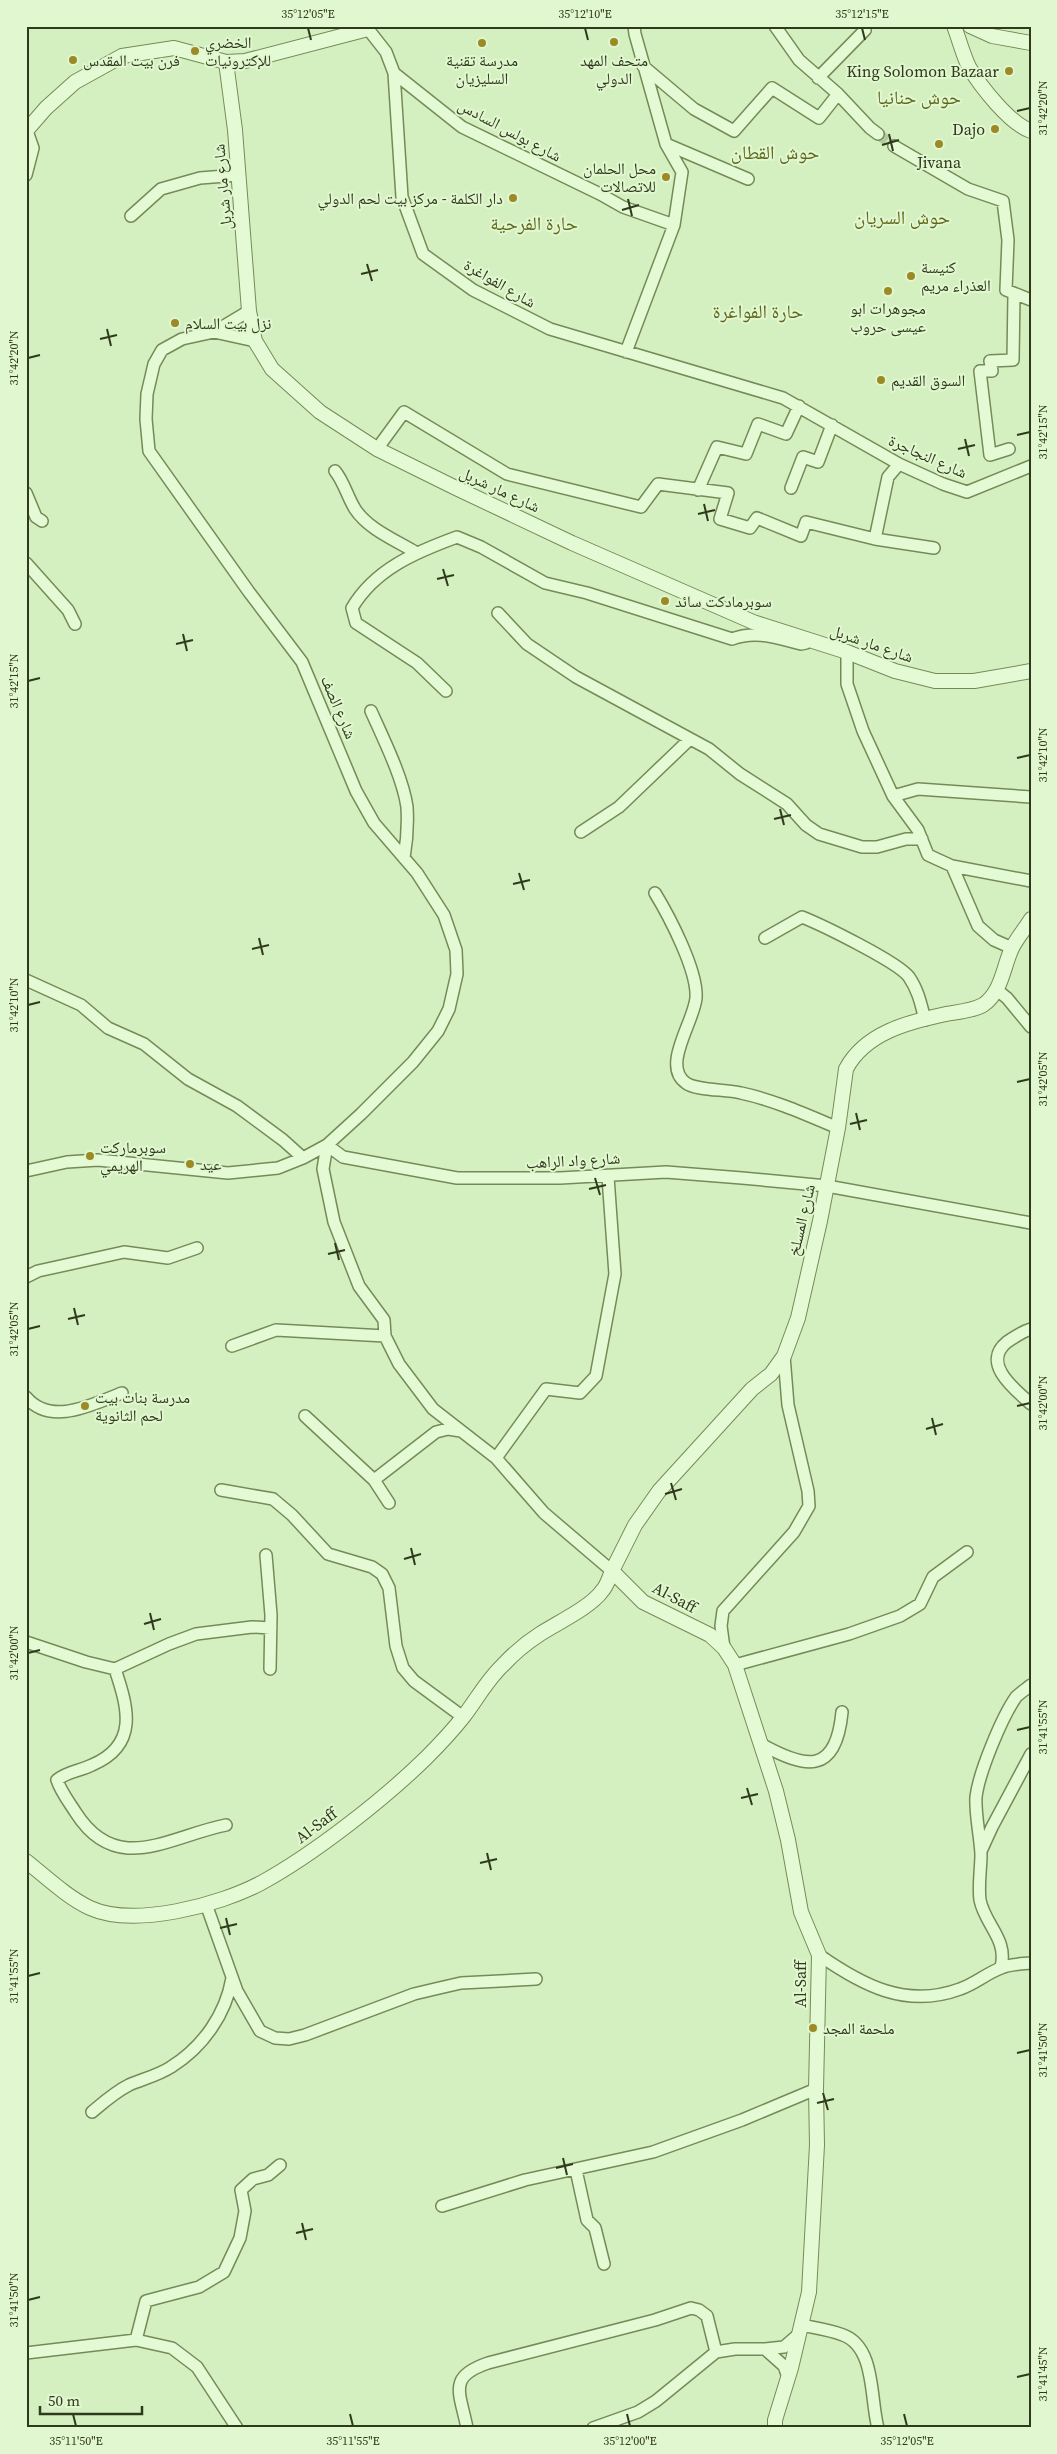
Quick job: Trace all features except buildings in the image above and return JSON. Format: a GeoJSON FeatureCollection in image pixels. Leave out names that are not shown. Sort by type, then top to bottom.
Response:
{"type":"FeatureCollection","features":[{"type":"Feature","properties":{"kind":"street"},"geometry":{"type":"LineString","coordinates":[[626,352],[674,225],[682,172],[666,144],[634,26]]}},
{"type":"Feature","properties":{"kind":"street"},"geometry":{"type":"LineString","coordinates":[[775,26],[799,60],[838,94],[878,134]]}},
{"type":"Feature","properties":{"kind":"street"},"geometry":{"type":"LineString","coordinates":[[818,78],[865,30],[863,26]]}},
{"type":"Feature","properties":{"kind":"street"},"geometry":{"type":"LineString","coordinates":[[954,26],[969,66],[1007,116],[1019,127],[1031,131]]}},
{"type":"Feature","properties":{"kind":"street"},"geometry":{"type":"LineString","coordinates":[[970,26],[992,36],[1031,43]]}},
{"type":"Feature","properties":{"kind":"street"},"geometry":{"type":"LineString","coordinates":[[26,175],[34,148],[27,131],[46,108],[75,82],[122,56],[174,48],[226,62],[245,61],[367,28],[386,52],[394,73]]}},
{"type":"Feature","properties":{"kind":"street","name":"شارع مار شربل"},"geometry":{"type":"LineString","coordinates":[[226,62],[250,311],[255,341],[272,369],[320,412],[377,449],[572,543],[752,622],[847,652],[895,671],[934,681],[974,680],[1031,671]]}},
{"type":"Feature","properties":{"kind":"street"},"geometry":{"type":"LineString","coordinates":[[644,66],[694,109],[734,131],[772,88],[818,118],[838,94]]}},
{"type":"Feature","properties":{"kind":"street","name":"شارع بولس السادس"},"geometry":{"type":"LineString","coordinates":[[394,73],[462,127],[623,207],[674,225]]}},
{"type":"Feature","properties":{"kind":"street","name":"شارع الفواغرة"},"geometry":{"type":"LineString","coordinates":[[394,73],[402,197],[423,254],[473,290],[550,329],[747,386],[783,398],[816,415]]}},
{"type":"Feature","properties":{"kind":"street"},"geometry":{"type":"LineString","coordinates":[[666,144],[748,179]]}},
{"type":"Feature","properties":{"kind":"street"},"geometry":{"type":"LineString","coordinates":[[894,146],[968,189],[1003,202],[1008,240],[1013,360],[990,361],[992,371],[980,371],[990,455],[1009,449]]}},
{"type":"Feature","properties":{"kind":"street"},"geometry":{"type":"LineString","coordinates":[[131,216],[161,189],[200,178],[238,175]]}},
{"type":"Feature","properties":{"kind":"street"},"geometry":{"type":"LineString","coordinates":[[1010,292],[1031,300]]}},
{"type":"Feature","properties":{"kind":"street"},"geometry":{"type":"LineString","coordinates":[[214,332],[250,311]]}},
{"type":"Feature","properties":{"kind":"street","name":"شارع الصف"},"geometry":{"type":"LineString","coordinates":[[26,1171],[67,1162],[98,1160],[228,1172],[278,1168],[303,1158],[326,1145],[413,1062],[438,1031],[449,1009],[457,974],[456,950],[449,926],[417,873],[374,823],[356,791],[302,662],[249,592],[149,451],[146,419],[147,394],[154,364],[162,350],[182,339],[214,332],[255,341]]}},
{"type":"Feature","properties":{"kind":"street"},"geometry":{"type":"LineString","coordinates":[[698,490],[717,447],[746,454],[758,424],[786,434],[798,406]]}},
{"type":"Feature","properties":{"kind":"street"},"geometry":{"type":"LineString","coordinates":[[377,449],[404,412],[507,474],[641,507],[658,484],[728,493],[720,519],[750,528],[757,518],[801,536],[806,522],[875,539],[934,548]]}},
{"type":"Feature","properties":{"kind":"street","name":"شارع النجاجرة"},"geometry":{"type":"LineString","coordinates":[[816,415],[899,464],[943,484],[967,492],[1031,466]]}},
{"type":"Feature","properties":{"kind":"street"},"geometry":{"type":"LineString","coordinates":[[791,488],[803,457],[818,462],[832,425]]}},
{"type":"Feature","properties":{"kind":"street"},"geometry":{"type":"LineString","coordinates":[[875,539],[888,476],[899,464]]}},
{"type":"Feature","properties":{"kind":"street"},"geometry":{"type":"LineString","coordinates":[[334,471],[341,479],[356,510],[367,522],[415,552]]}},
{"type":"Feature","properties":{"kind":"street"},"geometry":{"type":"LineString","coordinates":[[26,493],[36,517],[42,521]]}},
{"type":"Feature","properties":{"kind":"street"},"geometry":{"type":"LineString","coordinates":[[446,691],[417,663],[356,623],[352,608],[372,581],[415,552],[457,537],[481,547],[545,583],[587,593],[732,639],[741,636],[764,634],[801,644],[813,641]]}},
{"type":"Feature","properties":{"kind":"street"},"geometry":{"type":"LineString","coordinates":[[26,563],[68,610],[75,624]]}},
{"type":"Feature","properties":{"kind":"street"},"geometry":{"type":"LineString","coordinates":[[498,612],[527,644],[576,677],[709,749],[740,774],[787,804],[806,825],[819,834],[862,847],[877,846],[906,839],[922,839]]}},
{"type":"Feature","properties":{"kind":"street"},"geometry":{"type":"LineString","coordinates":[[847,652],[847,684],[855,708],[893,796],[922,839],[928,855],[952,866],[1031,880]]}},
{"type":"Feature","properties":{"kind":"street"},"geometry":{"type":"LineString","coordinates":[[371,711],[391,756],[406,805],[408,833],[404,858]]}},
{"type":"Feature","properties":{"kind":"street"},"geometry":{"type":"LineString","coordinates":[[581,832],[620,807],[690,739]]}},
{"type":"Feature","properties":{"kind":"street"},"geometry":{"type":"LineString","coordinates":[[893,796],[918,789],[1031,797]]}},
{"type":"Feature","properties":{"kind":"street"},"geometry":{"type":"LineString","coordinates":[[952,866],[978,926],[985,935],[1012,948]]}},
{"type":"Feature","properties":{"kind":"street"},"geometry":{"type":"LineString","coordinates":[[655,893],[689,963],[695,982],[695,1010],[677,1054],[676,1066],[684,1082],[692,1087],[741,1092],[838,1128]]}},
{"type":"Feature","properties":{"kind":"street"},"geometry":{"type":"LineString","coordinates":[[765,938],[802,917],[861,946],[908,975],[919,993],[925,1020]]}},
{"type":"Feature","properties":{"kind":"street","name":"شارع المسلخ"},"geometry":{"type":"LineString","coordinates":[[612,1571],[635,1525],[659,1491],[752,1389],[771,1374],[784,1356],[798,1318],[827,1186],[838,1128],[846,1069],[854,1055],[868,1041],[880,1035],[925,1020],[967,1011],[982,1005],[997,990],[1012,948],[1031,919]]}},
{"type":"Feature","properties":{"kind":"street"},"geometry":{"type":"LineString","coordinates":[[26,980],[81,1005],[108,1028],[144,1044],[188,1079],[236,1106],[283,1140],[303,1158]]}},
{"type":"Feature","properties":{"kind":"street"},"geometry":{"type":"LineString","coordinates":[[997,990],[1007,998],[1031,1027]]}},
{"type":"Feature","properties":{"kind":"street"},"geometry":{"type":"LineString","coordinates":[[326,1145],[323,1169],[334,1222],[359,1286],[384,1320],[386,1336],[399,1364],[433,1410],[438,1424],[436,1432]]}},
{"type":"Feature","properties":{"kind":"street","name":"شارع واد الراهب"},"geometry":{"type":"LineString","coordinates":[[326,1145],[343,1157],[457,1178],[485,1180],[608,1177],[666,1172],[827,1186],[1031,1223]]}},
{"type":"Feature","properties":{"kind":"street"},"geometry":{"type":"LineString","coordinates":[[496,1458],[546,1389],[580,1393],[596,1376],[615,1274],[608,1177]]}},
{"type":"Feature","properties":{"kind":"street"},"geometry":{"type":"LineString","coordinates":[[26,1277],[38,1271],[124,1252],[168,1258],[197,1248]]}},
{"type":"Feature","properties":{"kind":"street"},"geometry":{"type":"LineString","coordinates":[[1031,1328],[1021,1332],[1002,1347],[996,1358],[999,1370],[1012,1387],[1031,1404]]}},
{"type":"Feature","properties":{"kind":"street"},"geometry":{"type":"LineString","coordinates":[[232,1346],[276,1330],[386,1336]]}},
{"type":"Feature","properties":{"kind":"street"},"geometry":{"type":"LineString","coordinates":[[724,1648],[721,1626],[723,1611],[794,1532],[809,1506],[808,1491],[788,1405],[784,1356]]}},
{"type":"Feature","properties":{"kind":"street"},"geometry":{"type":"LineString","coordinates":[[26,1397],[32,1404],[47,1411],[62,1412],[86,1407],[122,1393]]}},
{"type":"Feature","properties":{"kind":"street"},"geometry":{"type":"LineString","coordinates":[[433,1410],[496,1458],[544,1513],[612,1571]]}},
{"type":"Feature","properties":{"kind":"street"},"geometry":{"type":"LineString","coordinates":[[305,1416],[374,1480],[389,1504]]}},
{"type":"Feature","properties":{"kind":"street"},"geometry":{"type":"LineString","coordinates":[[374,1480],[436,1432],[448,1429],[464,1432]]}},
{"type":"Feature","properties":{"kind":"street"},"geometry":{"type":"LineString","coordinates":[[221,1490],[273,1499],[292,1515],[328,1554],[372,1567],[382,1574],[389,1588],[396,1646],[403,1668],[414,1681],[463,1717]]}},
{"type":"Feature","properties":{"kind":"street"},"geometry":{"type":"LineString","coordinates":[[735,1665],[849,1634],[900,1616],[920,1604],[933,1577],[967,1552]]}},
{"type":"Feature","properties":{"kind":"street"},"geometry":{"type":"LineString","coordinates":[[266,1555],[271,1628],[270,1669]]}},
{"type":"Feature","properties":{"kind":"street","name":"Al-Saff"},"geometry":{"type":"LineString","coordinates":[[26,1861],[52,1882],[90,1908],[115,1914],[144,1916],[206,1904],[260,1884],[331,1836],[371,1805],[426,1758],[463,1717],[489,1680],[509,1658],[523,1646],[573,1614],[602,1592],[612,1571],[643,1602],[710,1635],[724,1648],[735,1665],[761,1744],[784,1824],[800,1912],[819,1955],[816,2089],[817,2145],[809,2292],[788,2377],[775,2420],[775,2428]]}},
{"type":"Feature","properties":{"kind":"street"},"geometry":{"type":"LineString","coordinates":[[26,1642],[86,1662],[115,1669],[169,1644],[196,1634],[252,1627],[271,1628]]}},
{"type":"Feature","properties":{"kind":"street"},"geometry":{"type":"LineString","coordinates":[[115,1669],[125,1708],[125,1729],[122,1744],[113,1754],[100,1762],[65,1773],[57,1780],[82,1822],[93,1836],[112,1846],[130,1849],[151,1848],[202,1830],[226,1825]]}},
{"type":"Feature","properties":{"kind":"street"},"geometry":{"type":"LineString","coordinates":[[1001,1967],[1004,1956],[1002,1948],[984,1914],[980,1899],[981,1853],[976,1797],[984,1769],[1002,1723],[1017,1697],[1031,1685]]}},
{"type":"Feature","properties":{"kind":"street"},"geometry":{"type":"LineString","coordinates":[[761,1744],[782,1756],[800,1761],[827,1758],[833,1749],[840,1728],[842,1712]]}},
{"type":"Feature","properties":{"kind":"street"},"geometry":{"type":"LineString","coordinates":[[981,1853],[992,1827],[1031,1754]]}},
{"type":"Feature","properties":{"kind":"street"},"geometry":{"type":"LineString","coordinates":[[206,1904],[232,1978],[260,2031],[275,2038],[289,2039],[428,1991],[461,1984],[536,1979]]}},
{"type":"Feature","properties":{"kind":"street"},"geometry":{"type":"LineString","coordinates":[[819,1955],[853,1978],[893,1993],[928,1998],[960,1989],[1001,1967],[1031,1963]]}},
{"type":"Feature","properties":{"kind":"street"},"geometry":{"type":"LineString","coordinates":[[92,2112],[112,2095],[170,2068],[200,2043],[219,2016],[230,1991],[232,1978]]}},
{"type":"Feature","properties":{"kind":"street"},"geometry":{"type":"LineString","coordinates":[[442,2206],[525,2180],[653,2152],[742,2120],[816,2089]]}},
{"type":"Feature","properties":{"kind":"street"},"geometry":{"type":"LineString","coordinates":[[136,2340],[146,2302],[199,2287],[224,2272],[240,2238],[245,2211],[241,2190],[253,2179],[268,2175],[280,2165]]}},
{"type":"Feature","properties":{"kind":"street"},"geometry":{"type":"LineString","coordinates":[[576,2170],[587,2220],[595,2228],[604,2264]]}},
{"type":"Feature","properties":{"kind":"street"},"geometry":{"type":"LineString","coordinates":[[467,2428],[460,2391],[461,2379],[470,2369],[488,2362],[654,2320],[691,2308],[699,2310],[707,2316],[716,2352]]}},
{"type":"Feature","properties":{"kind":"street"},"geometry":{"type":"LineString","coordinates":[[593,2428],[638,2412],[656,2401],[716,2352],[736,2348],[765,2350],[784,2347],[800,2329],[844,2335],[857,2344],[869,2366],[874,2411],[878,2428]]}},
{"type":"Feature","properties":{"kind":"street"},"geometry":{"type":"LineString","coordinates":[[26,2353],[136,2340],[172,2348],[197,2367],[237,2428]]}},
{"type":"Feature","properties":{"kind":"street"},"geometry":{"type":"LineString","coordinates":[[765,2350],[784,2366],[788,2377]]}},
{"type":"Feature","properties":{"kind":"tunnel"},"geometry":{"type":"LineString","coordinates":[[878,134],[894,146]]}},
{"type":"Feature","properties":{"kind":"place","name":"متحف المهد الدولي"},"geometry":{"type":"Point","coordinates":[614,42]}},
{"type":"Feature","properties":{"kind":"place","name":"مدرسة تقنية السليزيان"},"geometry":{"type":"Point","coordinates":[482,43]}},
{"type":"Feature","properties":{"kind":"place","name":"الخضري للإكترونيات"},"geometry":{"type":"Point","coordinates":[195,51]}},
{"type":"Feature","properties":{"kind":"place","name":"فرن بيت المقدس"},"geometry":{"type":"Point","coordinates":[73,60]}},
{"type":"Feature","properties":{"kind":"place","name":"King Solomon Bazaar"},"geometry":{"type":"Point","coordinates":[1009,71]}},
{"type":"Feature","properties":{"kind":"place","name":"Dajo"},"geometry":{"type":"Point","coordinates":[995,129]}},
{"type":"Feature","properties":{"kind":"place","name":"Jivana"},"geometry":{"type":"Point","coordinates":[939,144]}},
{"type":"Feature","properties":{"kind":"place","name":"محل الحلمان للاتصالات"},"geometry":{"type":"Point","coordinates":[666,177]}},
{"type":"Feature","properties":{"kind":"place","name":"دار الكلمة - مركز بيت لحم الدولي"},"geometry":{"type":"Point","coordinates":[513,198]}},
{"type":"Feature","properties":{"kind":"place","name":"كنيسة العذراء مريم"},"geometry":{"type":"Point","coordinates":[911,276]}},
{"type":"Feature","properties":{"kind":"place","name":"مجوهرات ابو عيسى حروب"},"geometry":{"type":"Point","coordinates":[888,291]}},
{"type":"Feature","properties":{"kind":"place","name":"نزل بيت السلام"},"geometry":{"type":"Point","coordinates":[175,323]}},
{"type":"Feature","properties":{"kind":"place","name":"السوق القديم"},"geometry":{"type":"Point","coordinates":[881,380]}},
{"type":"Feature","properties":{"kind":"place","name":"سوبرمادكت سائد"},"geometry":{"type":"Point","coordinates":[665,601]}},
{"type":"Feature","properties":{"kind":"place","name":"سوبرماركت الهريمي"},"geometry":{"type":"Point","coordinates":[90,1156]}},
{"type":"Feature","properties":{"kind":"place","name":"عيد"},"geometry":{"type":"Point","coordinates":[190,1164]}},
{"type":"Feature","properties":{"kind":"place","name":"مدرسة بنات بيت لحم الثانوية"},"geometry":{"type":"Point","coordinates":[85,1406]}},
{"type":"Feature","properties":{"kind":"place","name":"ملحمة المجد"},"geometry":{"type":"Point","coordinates":[813,2028]}},
{"type":"Feature","properties":{"kind":"district","name":"حوش حنانيا"},"geometry":{"type":"Point","coordinates":[919,97]}},
{"type":"Feature","properties":{"kind":"district","name":"حوش القطان"},"geometry":{"type":"Point","coordinates":[775,152]}},
{"type":"Feature","properties":{"kind":"district","name":"حوش السريان"},"geometry":{"type":"Point","coordinates":[902,217]}},
{"type":"Feature","properties":{"kind":"district","name":"حارة الفرحية"},"geometry":{"type":"Point","coordinates":[534,223]}},
{"type":"Feature","properties":{"kind":"district","name":"حارة الفواغرة"},"geometry":{"type":"Point","coordinates":[758,311]}}]}
